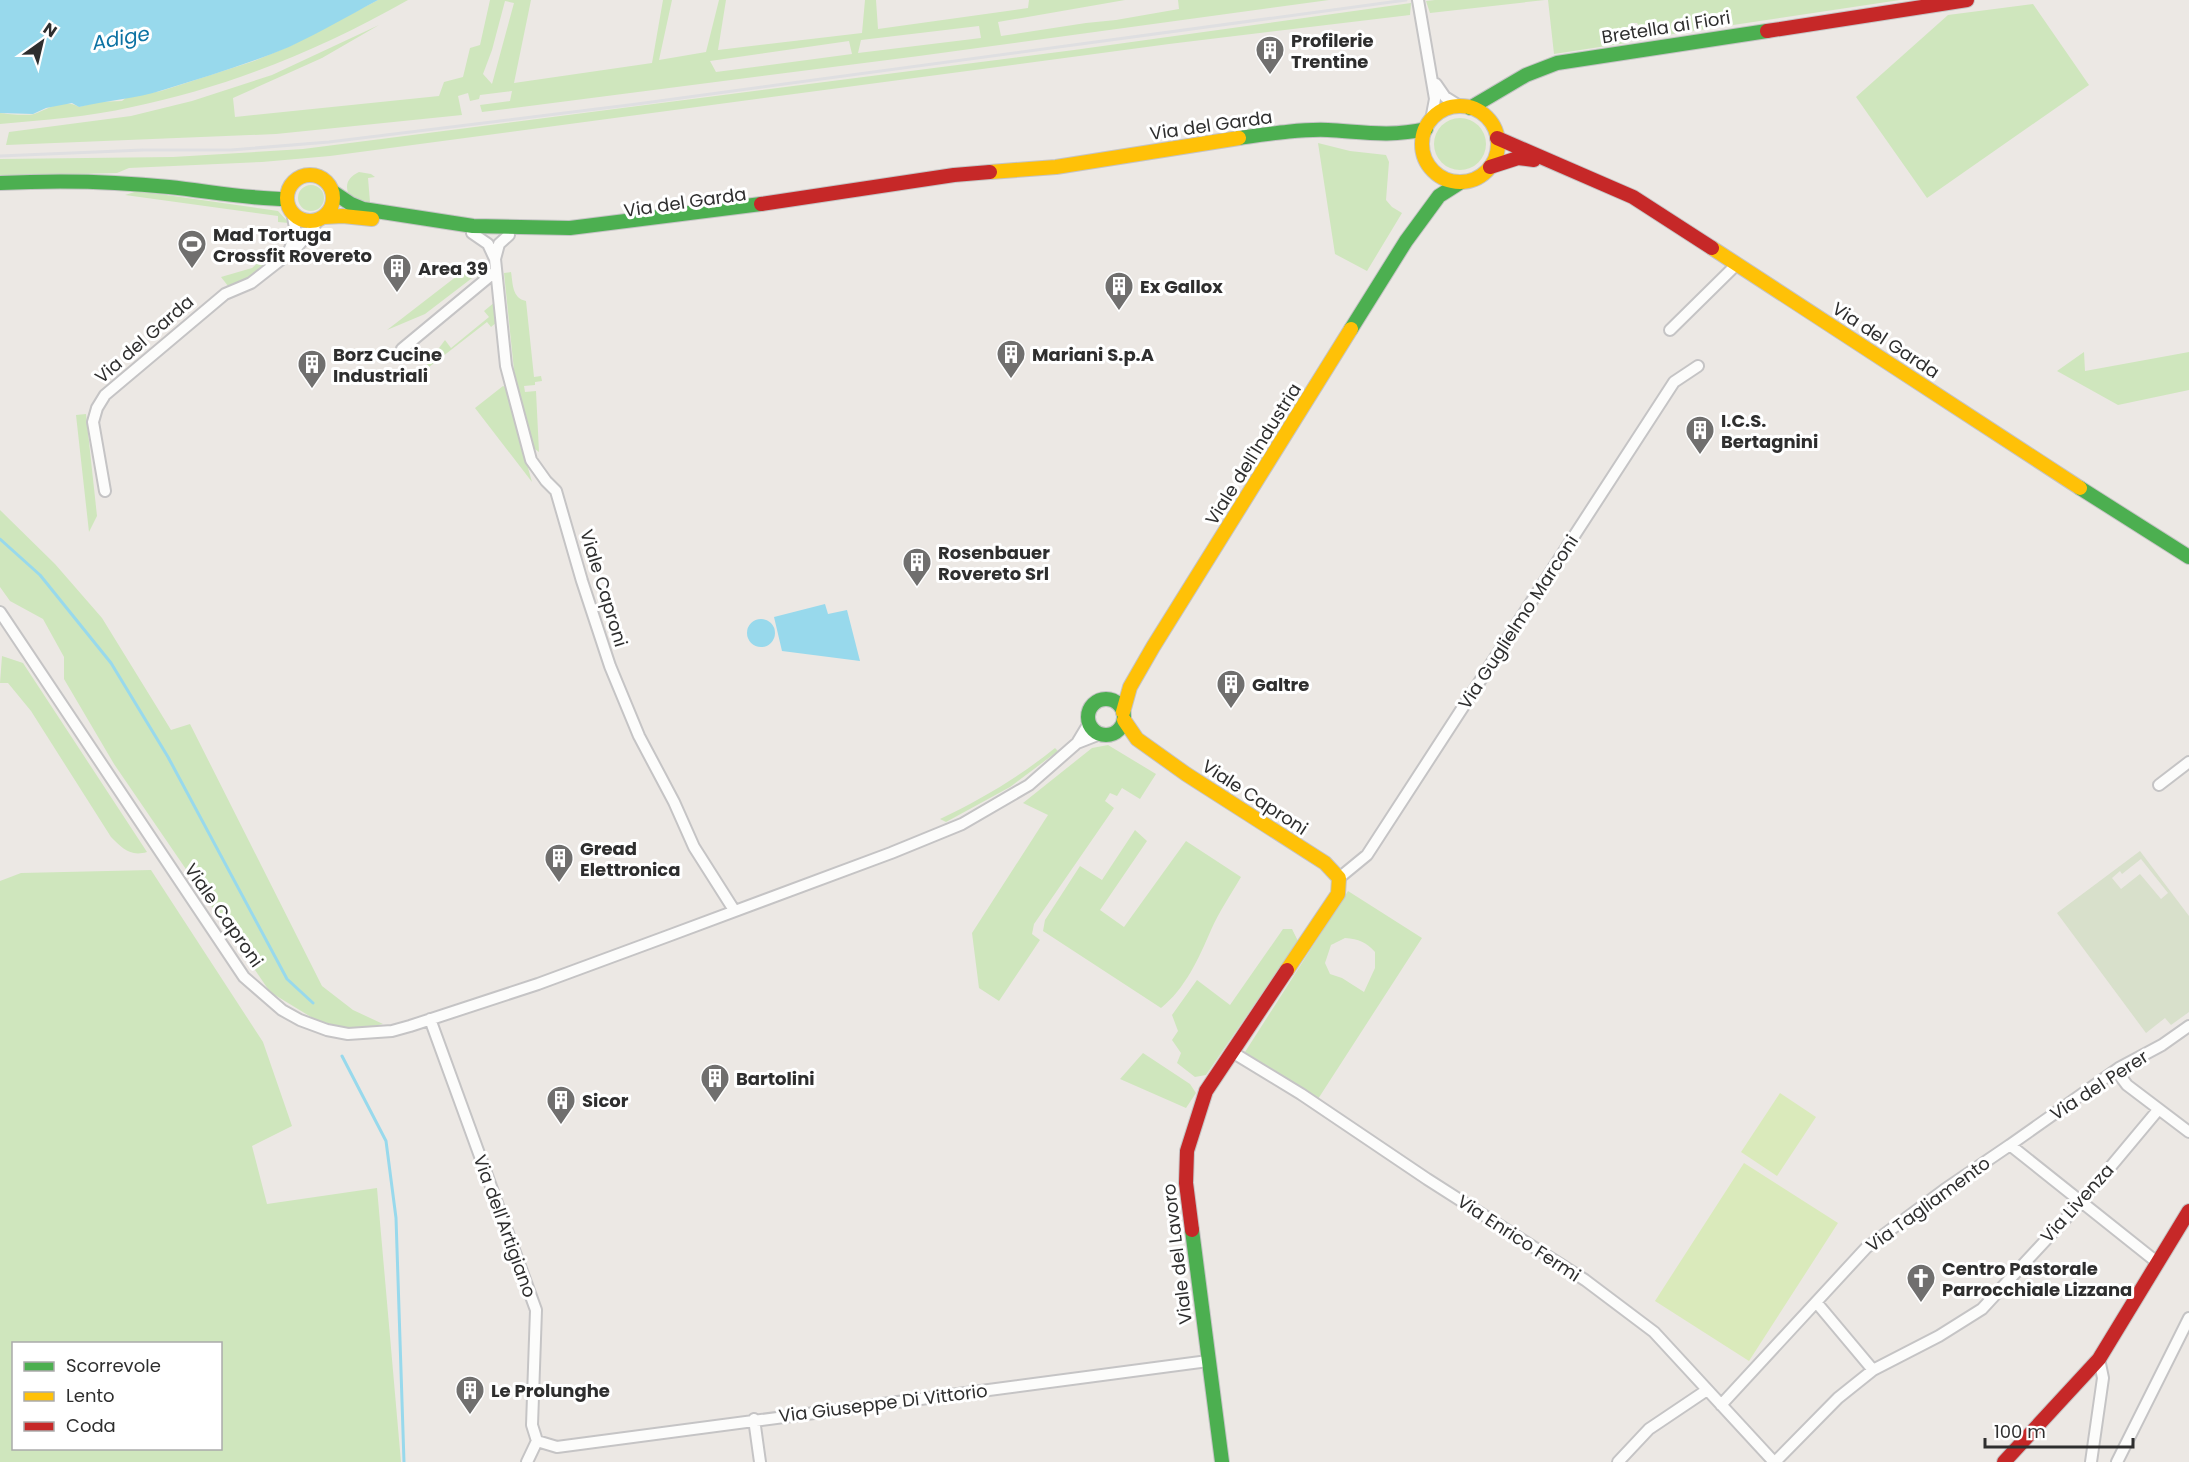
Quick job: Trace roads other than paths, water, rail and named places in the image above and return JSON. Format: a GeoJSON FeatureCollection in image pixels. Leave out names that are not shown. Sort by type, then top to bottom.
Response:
{"type":"FeatureCollection","features":[{"type":"Feature","properties":{"kind":"main road"},"geometry":{"type":"LineString","coordinates":[[1893,11],[1937,0]]}},
{"type":"Feature","properties":{"kind":"main road","name":"Bretella ai Fiori"},"geometry":{"type":"LineString","coordinates":[[1466,107],[1484,103],[1517,80],[1544,67],[1563,62],[1967,0]]}},
{"type":"Feature","properties":{"kind":"main road","name":"Bretella ai Fiori"},"geometry":{"type":"LineString","coordinates":[[1496,120],[1517,80]]}},
{"type":"Feature","properties":{"kind":"main road","name":"Via del Garda"},"geometry":{"type":"LineString","coordinates":[[1051,168],[954,176],[735,208],[570,228],[518,228],[449,223],[363,209],[333,192],[323,178],[309,174],[302,176],[291,185],[289,205],[296,216],[306,221],[343,216],[472,233],[509,235],[626,230],[1051,168],[1265,134],[1326,130],[1377,135],[1409,134],[1429,124],[1445,110],[1466,107],[1496,120],[1518,148],[1582,172],[1633,196],[2189,557]]}},
{"type":"Feature","properties":{"kind":"main road"},"geometry":{"type":"LineString","coordinates":[[1491,167],[1498,148],[1496,120]]}},
{"type":"Feature","properties":{"kind":"main road"},"geometry":{"type":"LineString","coordinates":[[1426,160],[1422,141],[1429,124]]}},
{"type":"Feature","properties":{"kind":"main road","name":"Via del Garda"},"geometry":{"type":"LineString","coordinates":[[1377,135],[1426,160],[1443,178],[1461,182],[1474,180],[1491,167],[1518,158],[1557,164]]}},
{"type":"Feature","properties":{"kind":"main road","name":"Viale dell'Industria"},"geometry":{"type":"LineString","coordinates":[[1406,241],[1431,188],[1432,174],[1426,160]]}},
{"type":"Feature","properties":{"kind":"main road","name":"Via del Garda"},"geometry":{"type":"LineString","coordinates":[[0,183],[55,180],[109,182],[268,200],[289,205]]}},
{"type":"Feature","properties":{"kind":"main road","name":"Viale dell'Industria"},"geometry":{"type":"LineString","coordinates":[[1123,716],[1130,687],[1153,647],[1406,241],[1439,196],[1461,182]]}},
{"type":"Feature","properties":{"kind":"main road","name":"Via del Garda"},"geometry":{"type":"LineString","coordinates":[[321,218],[332,206],[333,192]]}},
{"type":"Feature","properties":{"kind":"main road"},"geometry":{"type":"LineString","coordinates":[[1109,699],[1130,687]]}},
{"type":"Feature","properties":{"kind":"main road","name":"Viale Caproni"},"geometry":{"type":"LineString","coordinates":[[1089,723],[1088,715],[1093,705],[1103,699],[1109,699],[1120,705],[1123,716],[1137,739],[1186,774],[1325,863],[1339,878]]}},
{"type":"Feature","properties":{"kind":"main road","name":"Viale Caproni"},"geometry":{"type":"LineString","coordinates":[[1105,734],[1121,728],[1123,716]]}},
{"type":"Feature","properties":{"kind":"main road"},"geometry":{"type":"LineString","coordinates":[[1089,723],[1095,731],[1105,734]]}},
{"type":"Feature","properties":{"kind":"main road","name":"Viale Caproni"},"geometry":{"type":"LineString","coordinates":[[1105,734],[1137,739]]}},
{"type":"Feature","properties":{"kind":"main road","name":"Viale del Lavoro"},"geometry":{"type":"LineString","coordinates":[[1222,1462],[1185,1167],[1187,1151],[1206,1091],[1338,894],[1339,878]]}},
{"type":"Feature","properties":{"kind":"main road"},"geometry":{"type":"LineString","coordinates":[[2004,1462],[2099,1359],[2189,1211]]}},
{"type":"Feature","properties":{"kind":"street"},"geometry":{"type":"LineString","coordinates":[[1418,0],[1428,67],[1436,99],[1429,124]]}},
{"type":"Feature","properties":{"kind":"street"},"geometry":{"type":"LineString","coordinates":[[1428,67],[1441,94],[1452,103],[1466,107]]}},
{"type":"Feature","properties":{"kind":"street"},"geometry":{"type":"LineString","coordinates":[[288,254],[296,233],[289,205]]}},
{"type":"Feature","properties":{"kind":"street","name":"Via del Garda"},"geometry":{"type":"LineString","coordinates":[[105,491],[93,422],[97,408],[105,395],[225,294],[251,283],[288,254],[304,240],[321,218]]}},
{"type":"Feature","properties":{"kind":"street"},"geometry":{"type":"LineString","coordinates":[[472,233],[488,244],[495,259]]}},
{"type":"Feature","properties":{"kind":"street"},"geometry":{"type":"LineString","coordinates":[[495,259],[499,244],[509,235]]}},
{"type":"Feature","properties":{"kind":"street","name":"Viale Caproni"},"geometry":{"type":"LineString","coordinates":[[495,259],[506,366],[531,460],[556,491],[606,656],[639,736],[674,802],[694,847],[734,910]]}},
{"type":"Feature","properties":{"kind":"street"},"geometry":{"type":"LineString","coordinates":[[1670,330],[1737,264]]}},
{"type":"Feature","properties":{"kind":"street"},"geometry":{"type":"LineString","coordinates":[[402,349],[496,271]]}},
{"type":"Feature","properties":{"kind":"street","name":"Via Guglielmo Marconi"},"geometry":{"type":"LineString","coordinates":[[1339,878],[1367,855],[1674,382],[1698,366]]}},
{"type":"Feature","properties":{"kind":"street","name":"Viale Caproni"},"geometry":{"type":"LineString","coordinates":[[0,612],[244,977],[282,1010],[300,1020],[327,1030],[348,1034],[392,1031],[538,984],[891,853],[962,824],[1029,785],[1077,743],[1089,723]]}},
{"type":"Feature","properties":{"kind":"street","name":"Viale Caproni"},"geometry":{"type":"LineString","coordinates":[[1077,743],[1105,734]]}},
{"type":"Feature","properties":{"kind":"street"},"geometry":{"type":"LineString","coordinates":[[2159,785],[2189,762]]}},
{"type":"Feature","properties":{"kind":"street","name":"Via dell'Artigiano"},"geometry":{"type":"LineString","coordinates":[[430,1019],[536,1310],[532,1425],[537,1441]]}},
{"type":"Feature","properties":{"kind":"street","name":"Via del Perer"},"geometry":{"type":"LineString","coordinates":[[2010,1145],[2119,1068],[2162,1045],[2189,1026]]}},
{"type":"Feature","properties":{"kind":"street","name":"Via Enrico Fermi"},"geometry":{"type":"LineString","coordinates":[[1232,1052],[1301,1094],[1427,1179],[1585,1280],[1654,1332],[1774,1462]]}},
{"type":"Feature","properties":{"kind":"street"},"geometry":{"type":"LineString","coordinates":[[2119,1068],[2121,1077],[2127,1085],[2189,1132]]}},
{"type":"Feature","properties":{"kind":"street","name":"Via Livenza"},"geometry":{"type":"LineString","coordinates":[[1774,1462],[1838,1398],[1873,1370],[1940,1336],[1982,1309],[2082,1201],[2158,1110]]}},
{"type":"Feature","properties":{"kind":"street","name":"Via Tagliamento"},"geometry":{"type":"LineString","coordinates":[[1721,1406],[1866,1248],[2010,1145],[2158,1263]]}},
{"type":"Feature","properties":{"kind":"street"},"geometry":{"type":"LineString","coordinates":[[1816,1302],[1873,1370]]}},
{"type":"Feature","properties":{"kind":"street"},"geometry":{"type":"LineString","coordinates":[[2117,1462],[2189,1318]]}},
{"type":"Feature","properties":{"kind":"street"},"geometry":{"type":"LineString","coordinates":[[2091,1462],[2103,1378],[2099,1359]]}},
{"type":"Feature","properties":{"kind":"street","name":"Via Giuseppe Di Vittorio"},"geometry":{"type":"LineString","coordinates":[[537,1441],[557,1447],[1208,1360]]}},
{"type":"Feature","properties":{"kind":"street"},"geometry":{"type":"LineString","coordinates":[[1618,1462],[1649,1429],[1707,1390]]}},
{"type":"Feature","properties":{"kind":"street"},"geometry":{"type":"LineString","coordinates":[[754,1419],[760,1462]]}},
{"type":"Feature","properties":{"kind":"street"},"geometry":{"type":"LineString","coordinates":[[527,1462],[537,1441]]}},
{"type":"Feature","properties":{"kind":"water","name":"Adige"},"geometry":{"type":"Polygon","coordinates":[[[0,0],[378,0],[289,47],[226,70],[142,95],[79,107],[72,103],[46,108],[33,114],[0,113],[0,0]]]}},
{"type":"Feature","properties":{"kind":"water"},"geometry":{"type":"Polygon","coordinates":[[[825,604],[828,614],[847,610],[860,661],[782,651],[774,617],[825,604]]]}},
{"type":"Feature","properties":{"kind":"water"},"geometry":{"type":"Polygon","coordinates":[[[761,619],[771,623],[775,633],[771,643],[761,647],[751,643],[747,633],[751,623],[761,619]]]}},
{"type":"Feature","properties":{"kind":"waterway"},"geometry":{"type":"LineString","coordinates":[[0,539],[40,575],[111,663],[168,757],[287,979],[313,1003]]}},
{"type":"Feature","properties":{"kind":"waterway"},"geometry":{"type":"LineString","coordinates":[[342,1056],[386,1141],[396,1218],[404,1462]]}},
{"type":"Feature","properties":{"kind":"railway"},"geometry":{"type":"LineString","coordinates":[[0,156],[143,150],[231,150],[329,142],[637,104],[1406,0]]}},
{"type":"Feature","properties":{"kind":"place","name":"Profilerie Trentine"},"geometry":{"type":"Point","coordinates":[1270,76]}},
{"type":"Feature","properties":{"kind":"place","name":"Mad Tortuga Crossfit Rovereto"},"geometry":{"type":"Point","coordinates":[192,270]}},
{"type":"Feature","properties":{"kind":"place","name":"Area 39"},"geometry":{"type":"Point","coordinates":[397,294]}},
{"type":"Feature","properties":{"kind":"place","name":"Ex Gallox"},"geometry":{"type":"Point","coordinates":[1119,312]}},
{"type":"Feature","properties":{"kind":"place","name":"Mariani S.p.A"},"geometry":{"type":"Point","coordinates":[1011,380]}},
{"type":"Feature","properties":{"kind":"place","name":"Borz Cucine Industriali"},"geometry":{"type":"Point","coordinates":[312,390]}},
{"type":"Feature","properties":{"kind":"place","name":"I.C.S. Bertagnini"},"geometry":{"type":"Point","coordinates":[1700,456]}},
{"type":"Feature","properties":{"kind":"place","name":"Rosenbauer Rovereto Srl"},"geometry":{"type":"Point","coordinates":[917,588]}},
{"type":"Feature","properties":{"kind":"place","name":"Galtre"},"geometry":{"type":"Point","coordinates":[1231,710]}},
{"type":"Feature","properties":{"kind":"place","name":"Gread Elettronica"},"geometry":{"type":"Point","coordinates":[559,884]}},
{"type":"Feature","properties":{"kind":"place","name":"Bartolini"},"geometry":{"type":"Point","coordinates":[715,1104]}},
{"type":"Feature","properties":{"kind":"place","name":"Sicor"},"geometry":{"type":"Point","coordinates":[561,1126]}},
{"type":"Feature","properties":{"kind":"place","name":"Centro Pastorale Parrocchiale Lizzana"},"geometry":{"type":"Point","coordinates":[1921,1304]}},
{"type":"Feature","properties":{"kind":"place","name":"Le Prolunghe"},"geometry":{"type":"Point","coordinates":[470,1416]}}]}
